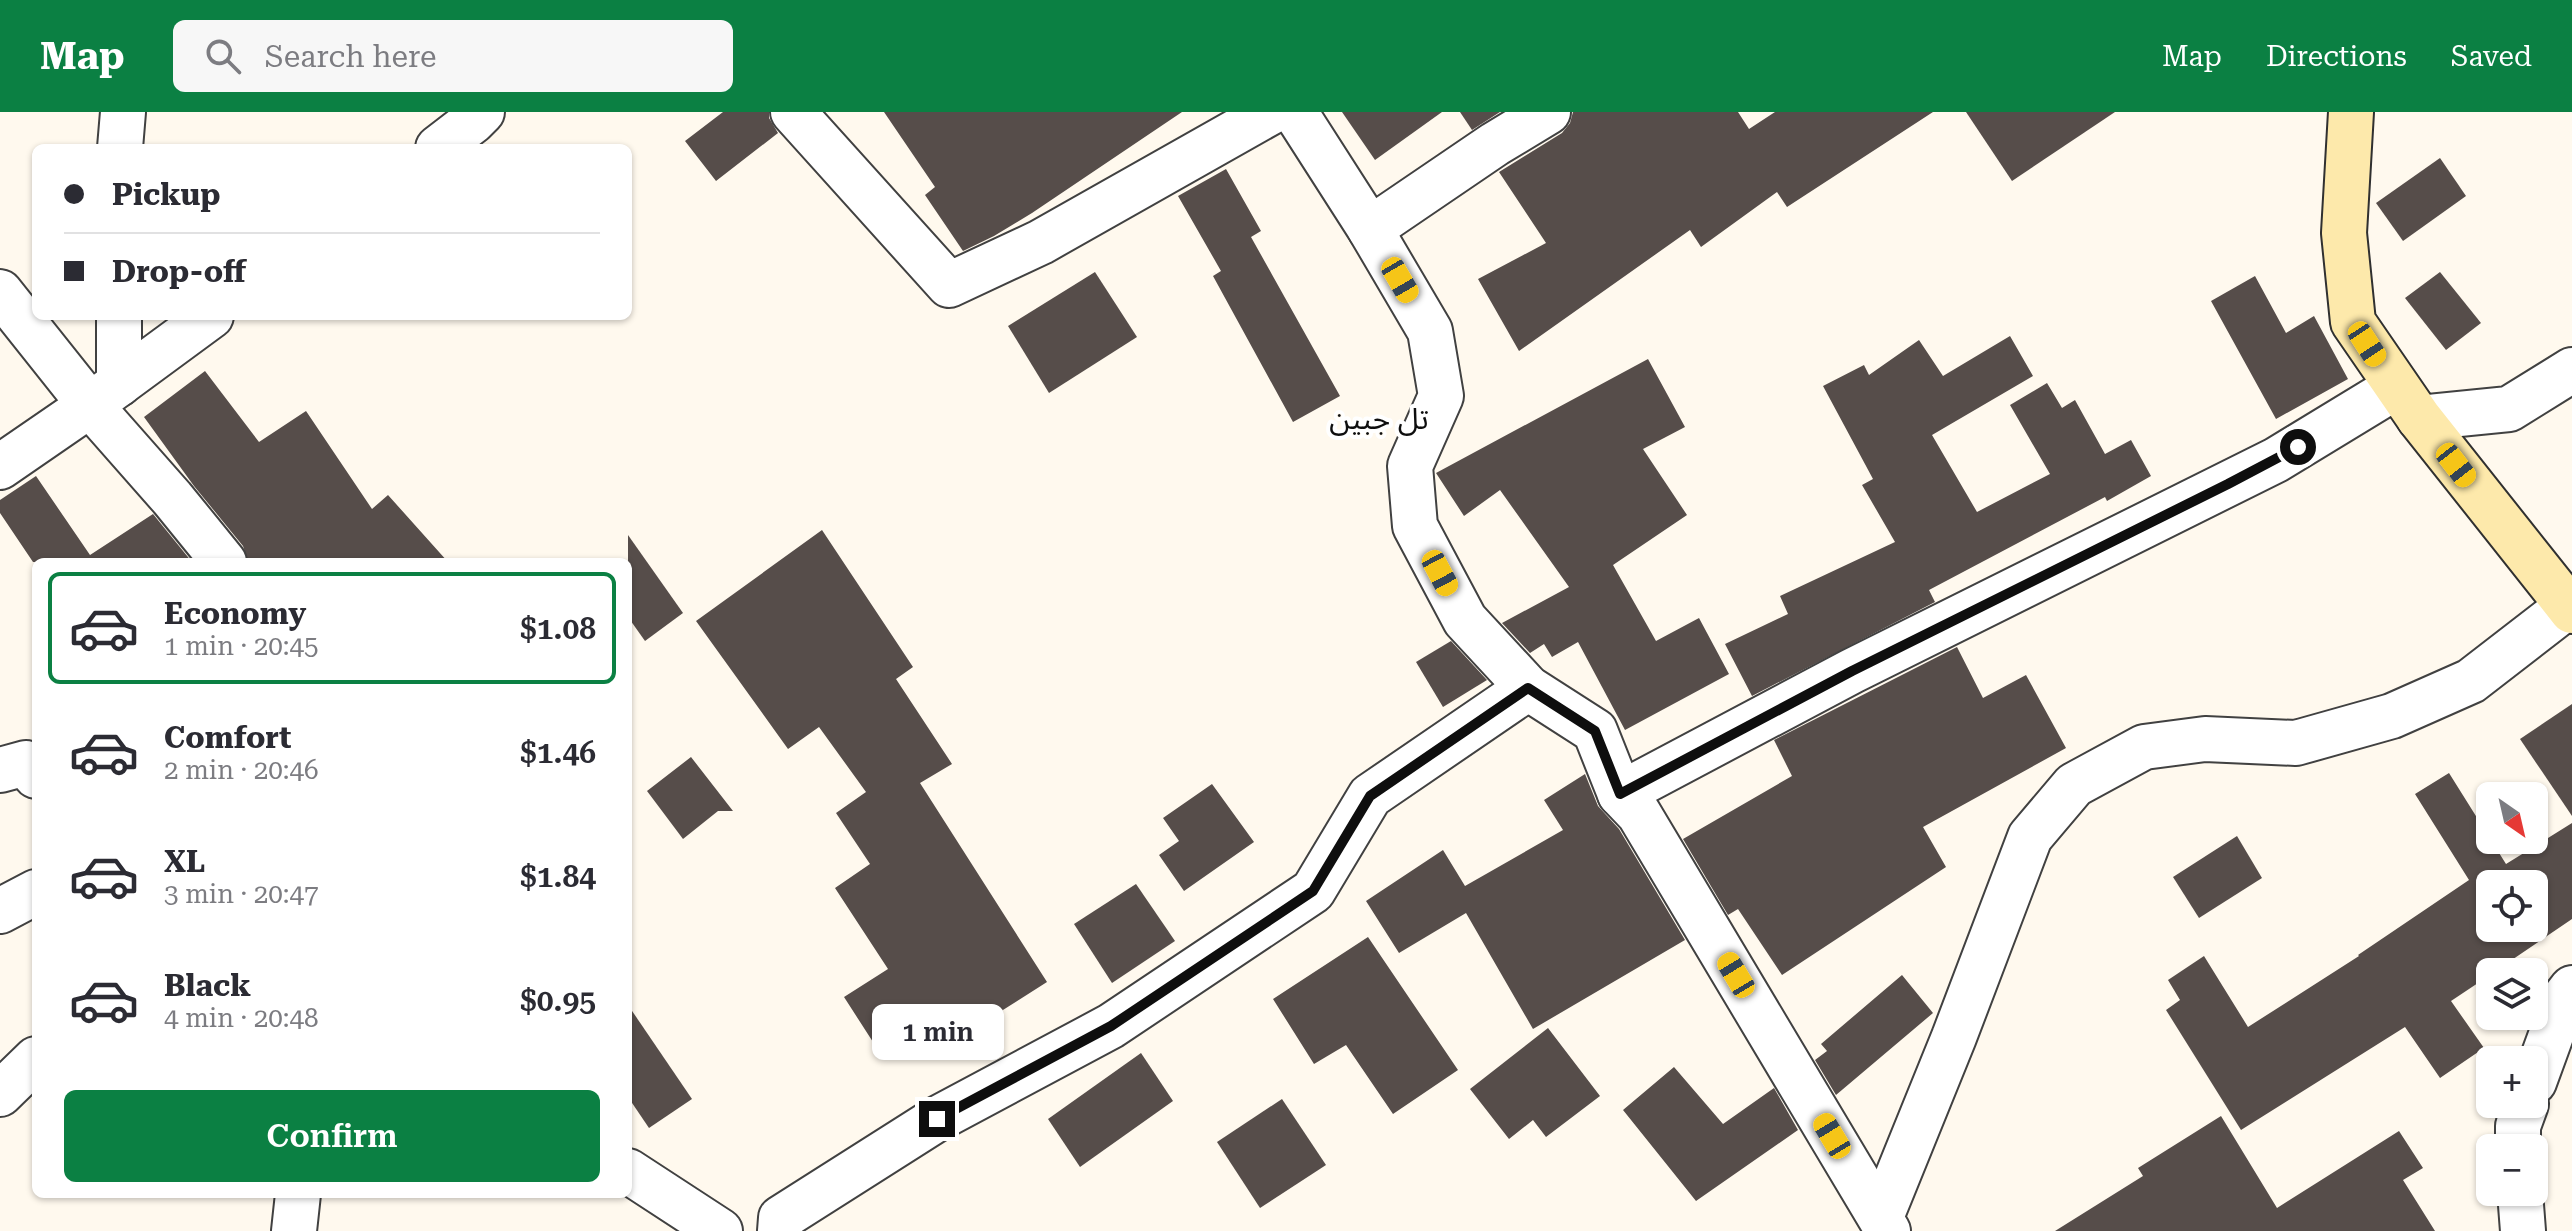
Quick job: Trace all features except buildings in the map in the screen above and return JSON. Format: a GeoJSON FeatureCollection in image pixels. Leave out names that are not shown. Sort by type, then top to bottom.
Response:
{"type":"FeatureCollection","features":[{"type":"Feature","properties":{"kind":"street"},"geometry":{"type":"LineString","coordinates":[[120,144],[123,112]]}},
{"type":"Feature","properties":{"kind":"street"},"geometry":{"type":"LineString","coordinates":[[443,144],[482,112]]}},
{"type":"Feature","properties":{"kind":"street"},"geometry":{"type":"LineString","coordinates":[[793,112],[949,285],[1041,242],[1271,112]]}},
{"type":"Feature","properties":{"kind":"street"},"geometry":{"type":"LineString","coordinates":[[1295,112],[1370,229],[1430,331],[1441,396],[1410,466],[1415,526],[1465,620],[1528,688],[1595,731],[1620,794],[1639,814],[1884,1224]]}},
{"type":"Feature","properties":{"kind":"street"},"geometry":{"type":"LineString","coordinates":[[1370,229],[1548,112]]}},
{"type":"Feature","properties":{"kind":"street"},"geometry":{"type":"LineString","coordinates":[[1884,1224],[2030,837],[2074,785],[2144,747],[2205,739],[2296,743],[2392,716],[2471,681],[2570,609],[2407,402],[2353,322],[2344,233],[2351,112]]}},
{"type":"Feature","properties":{"kind":"street"},"geometry":{"type":"LineString","coordinates":[[0,292],[104,395],[172,498],[221,558]]}},
{"type":"Feature","properties":{"kind":"street"},"geometry":{"type":"LineString","coordinates":[[104,395],[118,320]]}},
{"type":"Feature","properties":{"kind":"street"},"geometry":{"type":"LineString","coordinates":[[0,467],[206,320]]}},
{"type":"Feature","properties":{"kind":"street"},"geometry":{"type":"LineString","coordinates":[[1620,794],[1852,671],[2276,460],[2407,402],[2509,409],[2572,370]]}},
{"type":"Feature","properties":{"kind":"street"},"geometry":{"type":"LineString","coordinates":[[780,1231],[781,1218],[794,1209],[937,1119],[1111,1026],[1313,891],[1370,796],[1528,688]]}},
{"type":"Feature","properties":{"kind":"street"},"geometry":{"type":"LineString","coordinates":[[0,770],[26,763],[32,771]]}},
{"type":"Feature","properties":{"kind":"street"},"geometry":{"type":"LineString","coordinates":[[0,911],[32,894]]}},
{"type":"Feature","properties":{"kind":"street"},"geometry":{"type":"LineString","coordinates":[[2547,1046],[2565,997],[2572,988]]}},
{"type":"Feature","properties":{"kind":"street"},"geometry":{"type":"LineString","coordinates":[[0,1094],[32,1063]]}},
{"type":"Feature","properties":{"kind":"street"},"geometry":{"type":"LineString","coordinates":[[632,1174],[720,1231]]}},
{"type":"Feature","properties":{"kind":"street"},"geometry":{"type":"LineString","coordinates":[[294,1231],[298,1198]]}},
{"type":"Feature","properties":{"kind":"street"},"geometry":{"type":"LineString","coordinates":[[2521,1206],[2523,1231]]}},
{"type":"Feature","properties":{"kind":"district","name":"تل جبين"},"geometry":{"type":"Point","coordinates":[1379,419]}},
{"type":"Feature","properties":{"kind":"route"},"geometry":{"type":"LineString","coordinates":[[937,1119],[1111,1026],[1313,891],[1370,796],[1528,688],[1595,731],[1620,794],[1852,671],[2298,447]]}}]}
